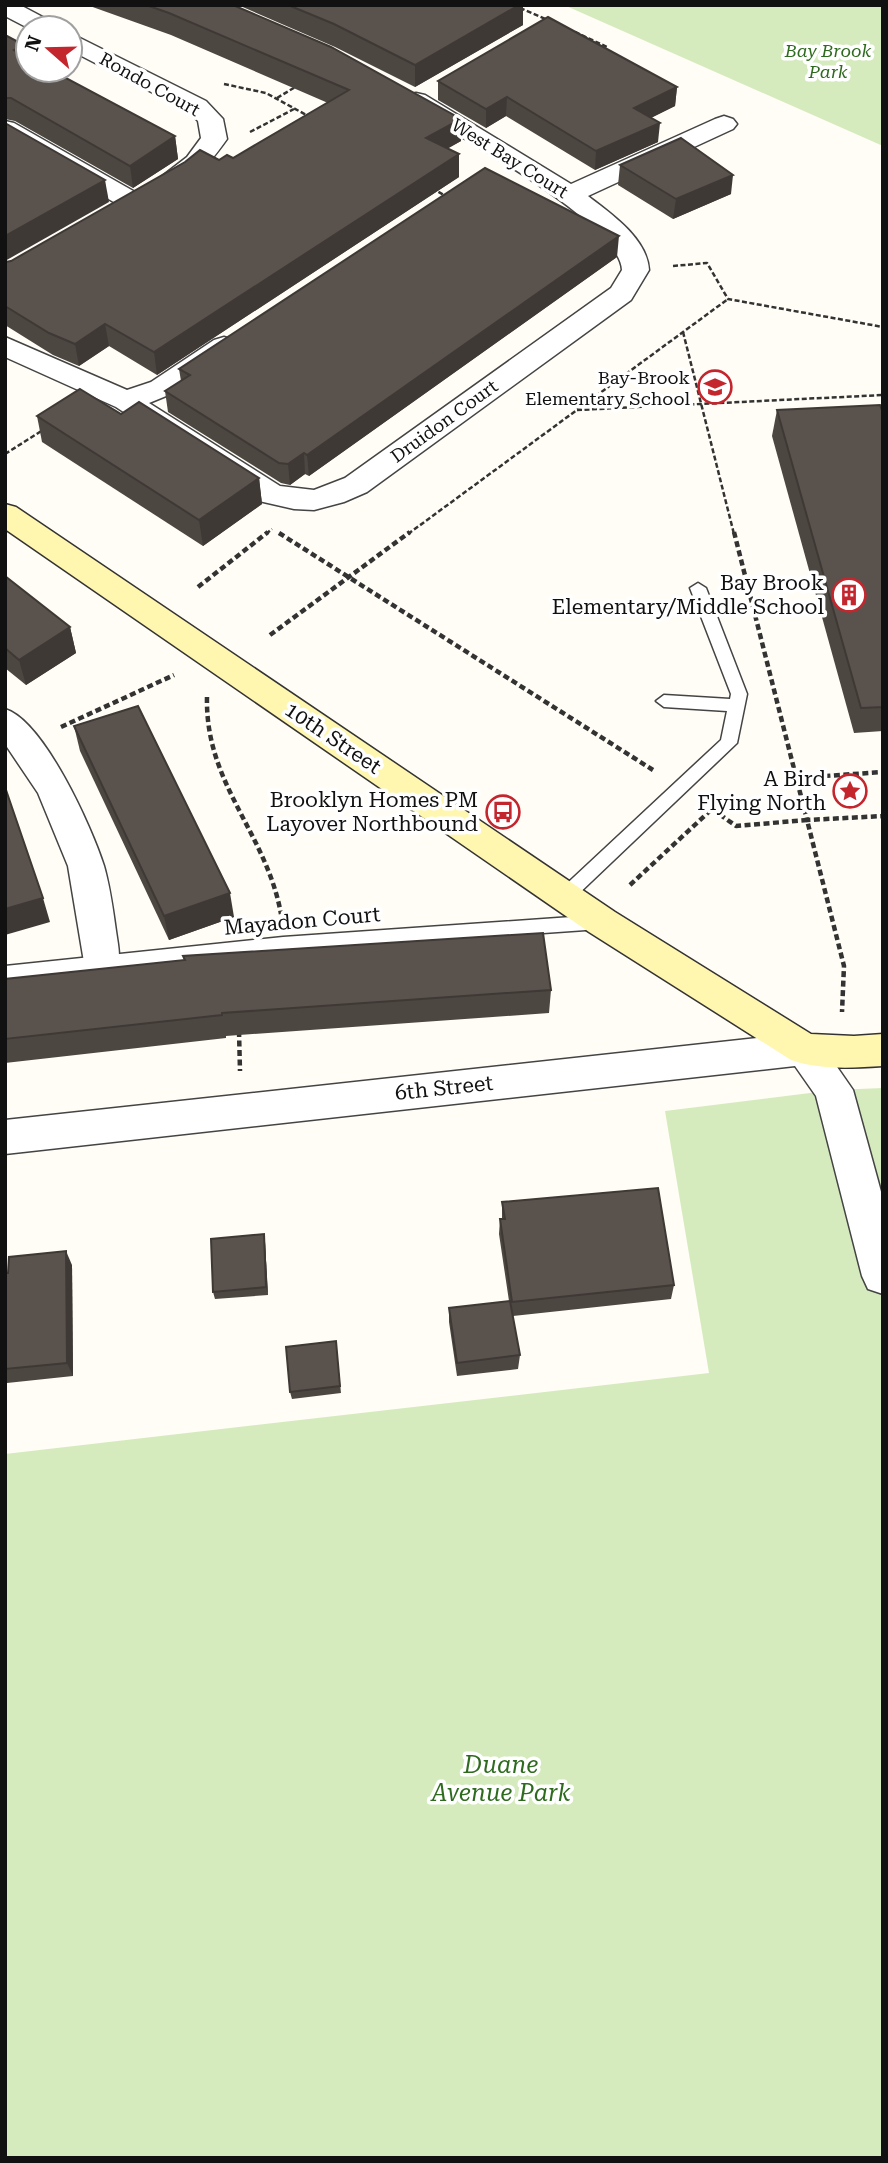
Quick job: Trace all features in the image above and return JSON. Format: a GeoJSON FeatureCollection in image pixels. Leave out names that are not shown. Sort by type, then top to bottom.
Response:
{"type":"FeatureCollection","features":[{"type":"Feature","properties":{"kind":"street","name":"Rondo Court"},"geometry":{"type":"LineString","coordinates":[[84,47],[197,106],[209,119],[214,139]]}},
{"type":"Feature","properties":{"kind":"street","name":"West Bay Court"},"geometry":{"type":"LineString","coordinates":[[439,87],[405,95],[511,157],[569,195],[618,233],[630,248],[636,265]]}},
{"type":"Feature","properties":{"kind":"street"},"geometry":{"type":"LineString","coordinates":[[569,195],[724,124]]}},
{"type":"Feature","properties":{"kind":"street"},"geometry":{"type":"LineString","coordinates":[[5,128],[122,208],[186,170],[206,152],[214,139]]}},
{"type":"Feature","properties":{"kind":"street"},"geometry":{"type":"LineString","coordinates":[[449,198],[511,157]]}},
{"type":"Feature","properties":{"kind":"street","name":"Druidon Court"},"geometry":{"type":"LineString","coordinates":[[301,501],[317,501],[333,496],[366,477],[621,294],[631,281],[636,265]]}},
{"type":"Feature","properties":{"kind":"street"},"geometry":{"type":"LineString","coordinates":[[126,401],[161,388],[250,329]]}},
{"type":"Feature","properties":{"kind":"street"},"geometry":{"type":"LineString","coordinates":[[5,346],[126,401],[270,494],[301,501]]}},
{"type":"Feature","properties":{"kind":"street","name":"10th Street"},"geometry":{"type":"LineString","coordinates":[[5,514],[602,922],[804,1049]]}},
{"type":"Feature","properties":{"kind":"street"},"geometry":{"type":"LineString","coordinates":[[16,732],[62,803],[86,867],[102,962]]}},
{"type":"Feature","properties":{"kind":"street"},"geometry":{"type":"LineString","coordinates":[[804,1049],[834,1090],[883,1276]]}},
{"type":"Feature","properties":{"kind":"street","name":"6th Street"},"geometry":{"type":"LineString","coordinates":[[5,1137],[804,1049],[854,1052],[883,1050]]}},
{"type":"Feature","properties":{"kind":"lane"},"geometry":{"type":"LineString","coordinates":[[565,896],[729,743],[739,694],[698,588]]}},
{"type":"Feature","properties":{"kind":"lane"},"geometry":{"type":"LineString","coordinates":[[664,701],[737,706]]}},
{"type":"Feature","properties":{"kind":"lane","name":"Mayadon Court"},"geometry":{"type":"LineString","coordinates":[[5,973],[283,944],[602,922]]}},
{"type":"Feature","properties":{"kind":"path"},"geometry":{"type":"LineString","coordinates":[[513,5],[550,21],[541,27]]}},
{"type":"Feature","properties":{"kind":"path"},"geometry":{"type":"LineString","coordinates":[[573,32],[607,47],[600,58]]}},
{"type":"Feature","properties":{"kind":"path"},"geometry":{"type":"LineString","coordinates":[[186,99],[218,83],[266,93],[317,122]]}},
{"type":"Feature","properties":{"kind":"path"},"geometry":{"type":"LineString","coordinates":[[276,98],[298,86]]}},
{"type":"Feature","properties":{"kind":"path"},"geometry":{"type":"LineString","coordinates":[[214,139],[231,142],[295,109]]}},
{"type":"Feature","properties":{"kind":"path"},"geometry":{"type":"LineString","coordinates":[[425,184],[449,198]]}},
{"type":"Feature","properties":{"kind":"path"},"geometry":{"type":"LineString","coordinates":[[677,265],[707,263],[728,299]]}},
{"type":"Feature","properties":{"kind":"path"},"geometry":{"type":"LineString","coordinates":[[270,635],[728,299],[883,327]]}},
{"type":"Feature","properties":{"kind":"path"},"geometry":{"type":"LineString","coordinates":[[683,332],[844,966],[842,1016]]}},
{"type":"Feature","properties":{"kind":"path"},"geometry":{"type":"LineString","coordinates":[[576,410],[883,395]]}},
{"type":"Feature","properties":{"kind":"path"},"geometry":{"type":"LineString","coordinates":[[5,454],[50,426]]}},
{"type":"Feature","properties":{"kind":"path"},"geometry":{"type":"LineString","coordinates":[[198,587],[272,529],[301,501]]}},
{"type":"Feature","properties":{"kind":"path"},"geometry":{"type":"LineString","coordinates":[[272,529],[660,775]]}},
{"type":"Feature","properties":{"kind":"path"},"geometry":{"type":"LineString","coordinates":[[16,732],[175,674]]}},
{"type":"Feature","properties":{"kind":"path"},"geometry":{"type":"LineString","coordinates":[[207,696],[205,711],[213,755],[268,869],[280,900],[283,944]]}},
{"type":"Feature","properties":{"kind":"path"},"geometry":{"type":"LineString","coordinates":[[796,778],[883,772]]}},
{"type":"Feature","properties":{"kind":"path"},"geometry":{"type":"LineString","coordinates":[[704,805],[736,826],[883,816]]}},
{"type":"Feature","properties":{"kind":"path"},"geometry":{"type":"LineString","coordinates":[[630,885],[712,809]]}},
{"type":"Feature","properties":{"kind":"path"},"geometry":{"type":"LineString","coordinates":[[239,1029],[242,1110]]}},
{"type":"Feature","properties":{"kind":"green space","name":"Bay Brook Park"},"geometry":{"type":"Polygon","coordinates":[[[564,5],[883,5],[883,146],[564,5]]]}},
{"type":"Feature","properties":{"kind":"green space","name":"Duane Avenue Park"},"geometry":{"type":"Polygon","coordinates":[[[883,1088],[883,2158],[5,2158],[5,1454],[709,1373],[665,1111],[834,1090],[883,1088]]]}},
{"type":"Feature","properties":{"kind":"building"},"geometry":{"type":"Polygon","coordinates":[[[146,5],[233,5],[331,47],[461,119],[426,138],[459,154],[154,352],[105,324],[75,344],[49,333],[5,306],[5,262],[185,162],[200,150],[219,160],[227,155],[233,158],[349,90],[146,5]]]}},
{"type":"Feature","properties":{"kind":"building"},"geometry":{"type":"Polygon","coordinates":[[[288,5],[519,5],[415,65],[334,24],[288,5]]]}},
{"type":"Feature","properties":{"kind":"building"},"geometry":{"type":"Polygon","coordinates":[[[548,17],[677,87],[634,108],[660,123],[596,151],[507,97],[486,109],[438,81],[548,17]]]}},
{"type":"Feature","properties":{"kind":"building"},"geometry":{"type":"Polygon","coordinates":[[[5,35],[14,40],[14,84],[77,84],[175,136],[130,166],[11,98],[5,98],[5,35]]]}},
{"type":"Feature","properties":{"kind":"building"},"geometry":{"type":"Polygon","coordinates":[[[5,123],[105,180],[5,236],[5,123]]]}},
{"type":"Feature","properties":{"kind":"building"},"geometry":{"type":"Polygon","coordinates":[[[681,138],[733,175],[676,199],[620,165],[681,138]]]}},
{"type":"Feature","properties":{"kind":"building"},"geometry":{"type":"Polygon","coordinates":[[[485,168],[619,236],[307,455],[304,453],[288,464],[279,463],[165,391],[190,375],[179,369],[485,168]]]}},
{"type":"Feature","properties":{"kind":"building"},"geometry":{"type":"Polygon","coordinates":[[[80,389],[121,414],[139,402],[259,478],[199,520],[37,416],[80,389]]]}},
{"type":"Feature","properties":{"kind":"building","name":"Bay Brook Elementary/Middle School"},"geometry":{"type":"Polygon","coordinates":[[[880,405],[883,413],[883,707],[861,708],[777,410],[880,405]]]}},
{"type":"Feature","properties":{"kind":"building"},"geometry":{"type":"Polygon","coordinates":[[[5,576],[70,627],[19,660],[5,648],[5,576]]]}},
{"type":"Feature","properties":{"kind":"building"},"geometry":{"type":"Polygon","coordinates":[[[138,706],[230,893],[164,916],[74,726],[138,706]]]}},
{"type":"Feature","properties":{"kind":"building"},"geometry":{"type":"Polygon","coordinates":[[[5,787],[43,898],[5,909],[5,787]]]}},
{"type":"Feature","properties":{"kind":"building"},"geometry":{"type":"Polygon","coordinates":[[[543,933],[551,990],[222,1013],[5,1039],[5,979],[185,960],[183,956],[543,933]]]}},
{"type":"Feature","properties":{"kind":"building"},"geometry":{"type":"Polygon","coordinates":[[[658,1188],[674,1285],[512,1302],[500,1219],[505,1219],[502,1202],[658,1188]]]}},
{"type":"Feature","properties":{"kind":"building"},"geometry":{"type":"Polygon","coordinates":[[[264,1234],[266,1287],[213,1292],[211,1239],[264,1234]]]}},
{"type":"Feature","properties":{"kind":"building"},"geometry":{"type":"Polygon","coordinates":[[[66,1251],[67,1363],[5,1369],[5,1273],[8,1273],[9,1257],[66,1251]]]}},
{"type":"Feature","properties":{"kind":"building"},"geometry":{"type":"Polygon","coordinates":[[[510,1301],[520,1355],[457,1363],[449,1308],[510,1301]]]}},
{"type":"Feature","properties":{"kind":"building"},"geometry":{"type":"Polygon","coordinates":[[[336,1341],[340,1386],[290,1392],[286,1347],[336,1341]]]}},
{"type":"Feature","properties":{"kind":"place","name":"Bay-Brook Elementary School"},"geometry":{"type":"Point","coordinates":[715,387]}},
{"type":"Feature","properties":{"kind":"place","name":"Bay Brook Elementary/Middle School"},"geometry":{"type":"Point","coordinates":[849,595]}},
{"type":"Feature","properties":{"kind":"place","name":"A Bird Flying North"},"geometry":{"type":"Point","coordinates":[850,791]}},
{"type":"Feature","properties":{"kind":"place","name":"Brooklyn Homes PM Layover Northbound"},"geometry":{"type":"Point","coordinates":[503,812]}}]}
